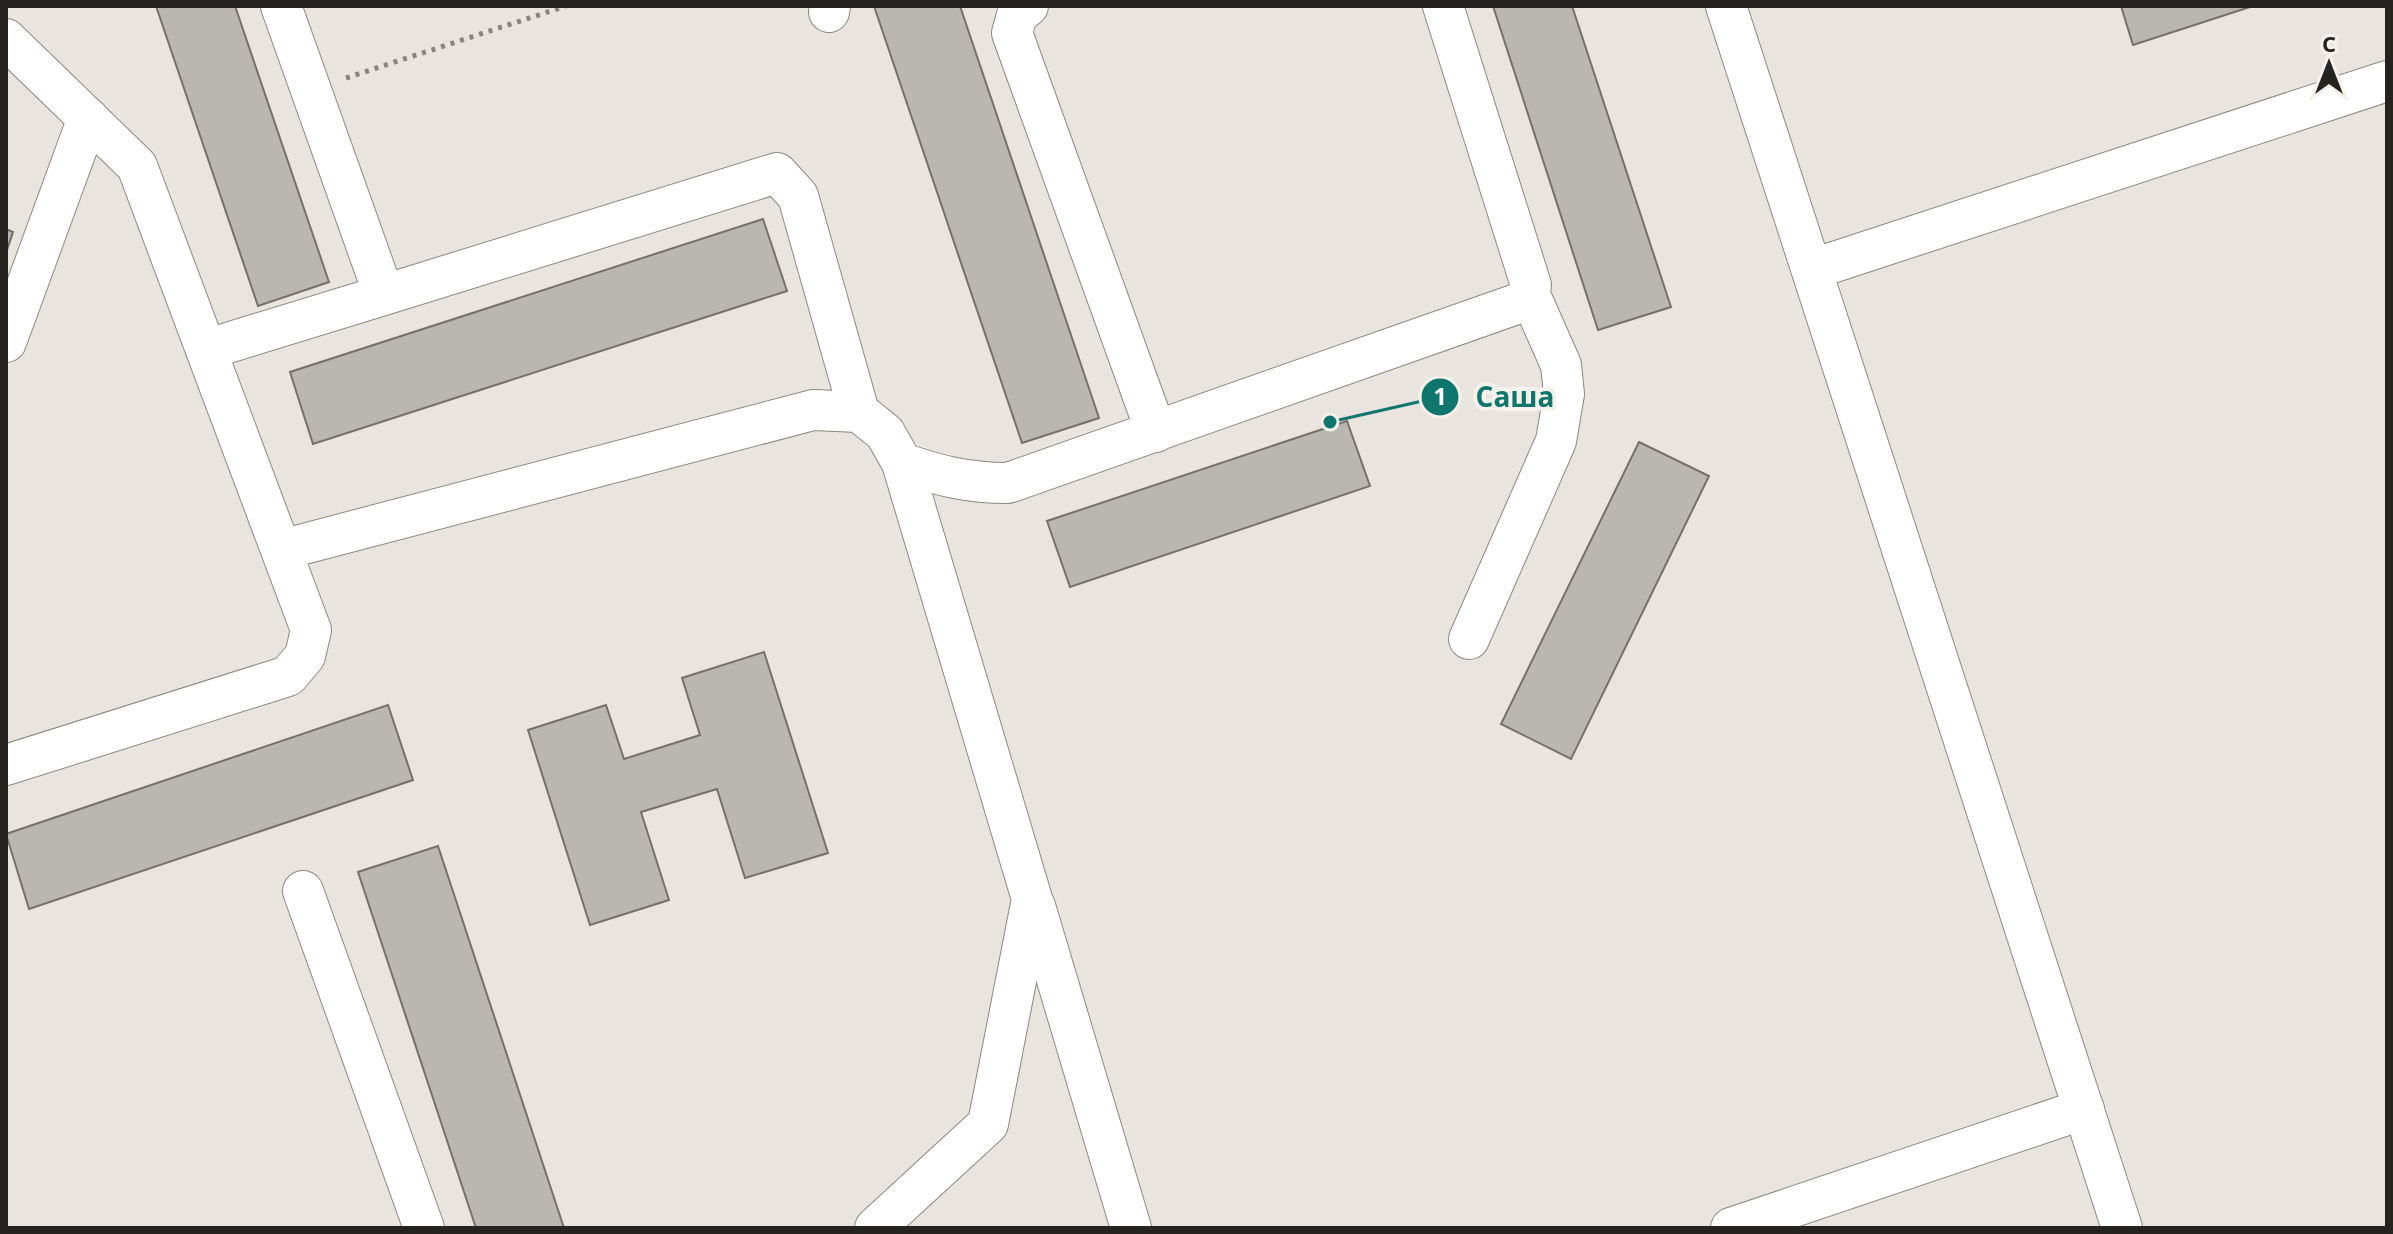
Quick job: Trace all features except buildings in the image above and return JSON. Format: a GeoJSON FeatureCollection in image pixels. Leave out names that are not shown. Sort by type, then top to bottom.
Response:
{"type":"FeatureCollection","features":[{"type":"Feature","properties":{"kind":"street"},"geometry":{"type":"LineString","coordinates":[[281,6],[384,295]]}},
{"type":"Feature","properties":{"kind":"street"},"geometry":{"type":"LineString","coordinates":[[1028,6],[1017,15],[1012,33],[1156,432]]}},
{"type":"Feature","properties":{"kind":"street"},"geometry":{"type":"LineString","coordinates":[[1443,6],[1531,285],[1530,295],[1561,365],[1564,394],[1556,441],[1469,639]]}},
{"type":"Feature","properties":{"kind":"street"},"geometry":{"type":"LineString","coordinates":[[1726,6],[2122,1228]]}},
{"type":"Feature","properties":{"kind":"street"},"geometry":{"type":"LineString","coordinates":[[6,39],[137,166],[311,630],[305,656],[288,676],[6,765]]}},
{"type":"Feature","properties":{"kind":"street"},"geometry":{"type":"LineString","coordinates":[[1813,269],[2387,81]]}},
{"type":"Feature","properties":{"kind":"street"},"geometry":{"type":"LineString","coordinates":[[6,342],[88,118]]}},
{"type":"Feature","properties":{"kind":"street"},"geometry":{"type":"LineString","coordinates":[[208,349],[777,173],[798,196],[859,412],[885,433],[902,463],[1131,1228]]}},
{"type":"Feature","properties":{"kind":"street"},"geometry":{"type":"LineString","coordinates":[[902,463],[973,483],[1008,483],[1525,301],[1530,295]]}},
{"type":"Feature","properties":{"kind":"street"},"geometry":{"type":"LineString","coordinates":[[281,550],[813,410],[859,412]]}},
{"type":"Feature","properties":{"kind":"street"},"geometry":{"type":"LineString","coordinates":[[303,891],[424,1228]]}},
{"type":"Feature","properties":{"kind":"street"},"geometry":{"type":"LineString","coordinates":[[875,1228],[988,1124],[1032,899]]}},
{"type":"Feature","properties":{"kind":"street"},"geometry":{"type":"LineString","coordinates":[[1731,1228],[2084,1109]]}},
{"type":"Feature","properties":{"kind":"path"},"geometry":{"type":"LineString","coordinates":[[311,90],[566,6]]}},
{"type":"Feature","properties":{"kind":"place","name":"Саша"},"geometry":{"type":"Point","coordinates":[1330,422]}}]}
